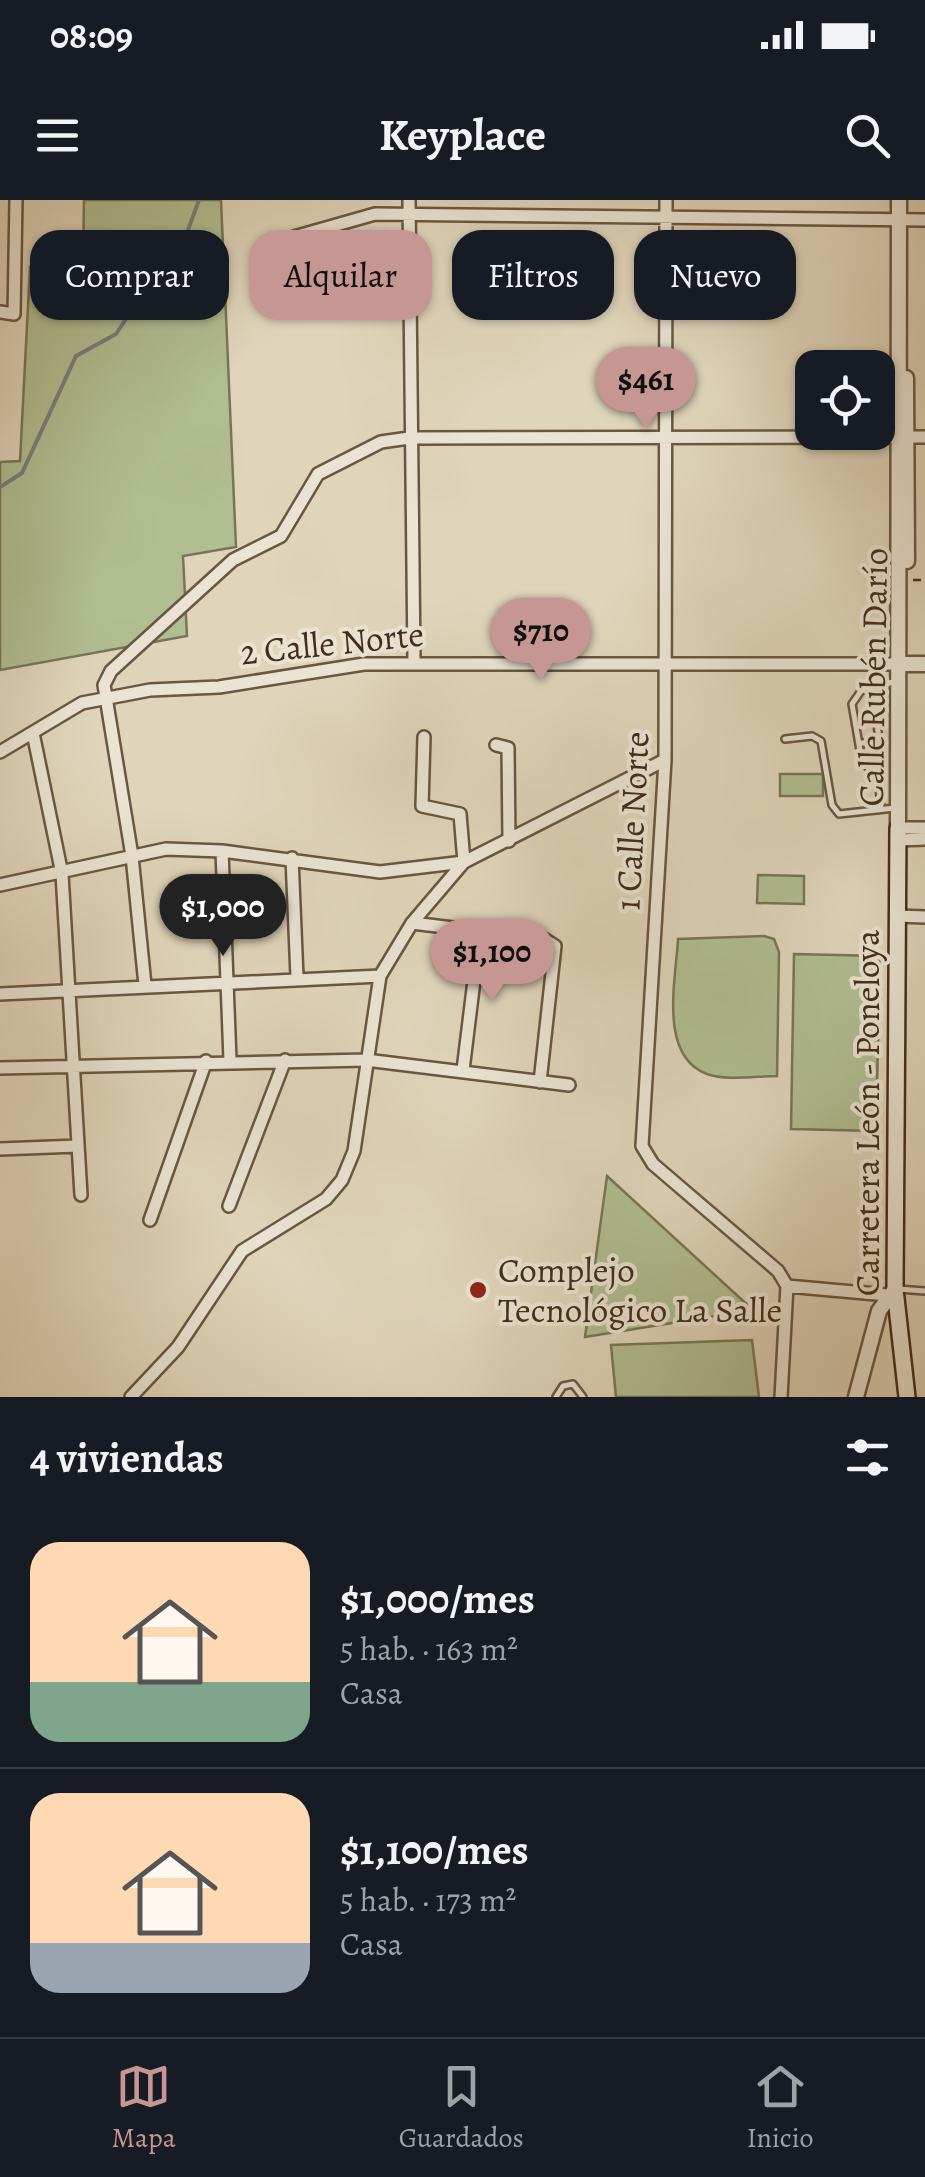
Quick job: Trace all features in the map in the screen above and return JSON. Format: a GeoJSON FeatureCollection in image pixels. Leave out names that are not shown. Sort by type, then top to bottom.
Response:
{"type":"FeatureCollection","features":[{"type":"Feature","properties":{"kind":"main road","name":"Carretera León - Poneloya"},"geometry":{"type":"LineString","coordinates":[[898,834],[891,1292],[907,1397]]}},
{"type":"Feature","properties":{"kind":"street"},"geometry":{"type":"LineString","coordinates":[[0,312],[14,314],[16,200]]}},
{"type":"Feature","properties":{"kind":"street"},"geometry":{"type":"LineString","coordinates":[[409,200],[408,438],[414,660]]}},
{"type":"Feature","properties":{"kind":"street","name":"1 Calle Norte"},"geometry":{"type":"LineString","coordinates":[[666,200],[665,760],[640,1120],[642,1146],[653,1164],[778,1271],[788,1286]]}},
{"type":"Feature","properties":{"kind":"street"},"geometry":{"type":"LineString","coordinates":[[317,230],[361,217],[408,215],[900,212],[925,220]]}},
{"type":"Feature","properties":{"kind":"street","name":"Calle Rubén Darío"},"geometry":{"type":"LineString","coordinates":[[898,834],[904,809],[900,212]]}},
{"type":"Feature","properties":{"kind":"street"},"geometry":{"type":"LineString","coordinates":[[146,985],[132,856],[104,684],[111,672],[187,598],[233,560],[286,530],[303,494],[318,474],[382,442],[408,438],[925,437]]}},
{"type":"Feature","properties":{"kind":"street","name":"2 Calle Norte"},"geometry":{"type":"LineString","coordinates":[[0,752],[82,703],[107,697],[414,660],[925,664]]}},
{"type":"Feature","properties":{"kind":"street","name":"Calle Rubén Darío"},"geometry":{"type":"LineString","coordinates":[[898,834],[888,808],[896,682],[901,664]]}},
{"type":"Feature","properties":{"kind":"street"},"geometry":{"type":"LineString","coordinates":[[34,733],[62,874],[80,1195]]}},
{"type":"Feature","properties":{"kind":"street"},"geometry":{"type":"LineString","coordinates":[[131,1397],[178,1347],[242,1252],[326,1199],[342,1180],[354,1151],[380,976],[412,923],[464,862],[460,814],[422,806],[424,736]]}},
{"type":"Feature","properties":{"kind":"street"},"geometry":{"type":"LineString","coordinates":[[496,745],[508,748],[508,841]]}},
{"type":"Feature","properties":{"kind":"street"},"geometry":{"type":"LineString","coordinates":[[0,885],[166,849],[292,858],[380,872],[464,862],[665,760]]}},
{"type":"Feature","properties":{"kind":"street"},"geometry":{"type":"LineString","coordinates":[[898,834],[925,828]]}},
{"type":"Feature","properties":{"kind":"street"},"geometry":{"type":"LineString","coordinates":[[898,834],[925,839]]}},
{"type":"Feature","properties":{"kind":"street"},"geometry":{"type":"LineString","coordinates":[[222,851],[230,1060]]}},
{"type":"Feature","properties":{"kind":"street"},"geometry":{"type":"LineString","coordinates":[[292,858],[298,977]]}},
{"type":"Feature","properties":{"kind":"street"},"geometry":{"type":"LineString","coordinates":[[897,916],[925,916]]}},
{"type":"Feature","properties":{"kind":"street"},"geometry":{"type":"LineString","coordinates":[[412,923],[544,938],[555,946],[540,1082]]}},
{"type":"Feature","properties":{"kind":"street"},"geometry":{"type":"LineString","coordinates":[[464,1070],[480,932]]}},
{"type":"Feature","properties":{"kind":"street"},"geometry":{"type":"LineString","coordinates":[[0,994],[227,980],[380,976]]}},
{"type":"Feature","properties":{"kind":"street"},"geometry":{"type":"LineString","coordinates":[[229,1206],[285,1060]]}},
{"type":"Feature","properties":{"kind":"street"},"geometry":{"type":"LineString","coordinates":[[0,1068],[366,1060],[569,1085]]}},
{"type":"Feature","properties":{"kind":"street"},"geometry":{"type":"LineString","coordinates":[[150,1220],[206,1061]]}},
{"type":"Feature","properties":{"kind":"street"},"geometry":{"type":"LineString","coordinates":[[0,1148],[77,1146]]}},
{"type":"Feature","properties":{"kind":"street"},"geometry":{"type":"LineString","coordinates":[[781,1397],[788,1286],[891,1292],[856,1397]]}},
{"type":"Feature","properties":{"kind":"lane"},"geometry":{"type":"LineString","coordinates":[[785,739],[812,736],[821,741],[834,810],[839,814],[888,808],[875,775],[861,756],[852,704],[856,694],[896,682]]}},
{"type":"Feature","properties":{"kind":"lane"},"geometry":{"type":"LineString","coordinates":[[874,688],[879,742],[875,775]]}},
{"type":"Feature","properties":{"kind":"lane"},"geometry":{"type":"LineString","coordinates":[[858,743],[879,742]]}},
{"type":"Feature","properties":{"kind":"lane"},"geometry":{"type":"LineString","coordinates":[[891,1292],[925,1291]]}},
{"type":"Feature","properties":{"kind":"lane"},"geometry":{"type":"LineString","coordinates":[[556,1397],[563,1386],[573,1384],[584,1397]]}},
{"type":"Feature","properties":{"kind":"path"},"geometry":{"type":"LineString","coordinates":[[902,581],[925,580]]}},
{"type":"Feature","properties":{"kind":"green space"},"geometry":{"type":"Polygon","coordinates":[[[84,200],[221,200],[222,230],[84,230],[84,200]]]}},
{"type":"Feature","properties":{"kind":"green space"},"geometry":{"type":"Polygon","coordinates":[[[30,267],[30,320],[226,320],[236,547],[183,556],[187,636],[0,670],[0,462],[20,461],[30,267]]]}},
{"type":"Feature","properties":{"kind":"green space"},"geometry":{"type":"Polygon","coordinates":[[[780,774],[823,774],[823,796],[780,796],[780,774]]]}},
{"type":"Feature","properties":{"kind":"green space"},"geometry":{"type":"Polygon","coordinates":[[[758,875],[804,876],[804,904],[757,903],[758,875]]]}},
{"type":"Feature","properties":{"kind":"green space"},"geometry":{"type":"Polygon","coordinates":[[[678,939],[774,939],[779,952],[777,1076],[732,1078],[707,1074],[692,1065],[676,1034],[673,995],[678,939]]]}},
{"type":"Feature","properties":{"kind":"green space"},"geometry":{"type":"Polygon","coordinates":[[[794,954],[880,956],[876,1131],[791,1129],[794,954]]]}},
{"type":"Feature","properties":{"kind":"green space"},"geometry":{"type":"Polygon","coordinates":[[[607,1176],[753,1310],[585,1337],[607,1176]]]}},
{"type":"Feature","properties":{"kind":"green space"},"geometry":{"type":"Polygon","coordinates":[[[752,1340],[759,1397],[616,1397],[611,1345],[752,1340]]]}},
{"type":"Feature","properties":{"kind":"waterway"},"geometry":{"type":"LineString","coordinates":[[0,487],[22,473],[76,356],[116,334],[138,301],[164,279],[181,249],[199,200]]}},
{"type":"Feature","properties":{"kind":"place","name":"Complejo Tecnológico La Salle"},"geometry":{"type":"Point","coordinates":[478,1290]}}]}
